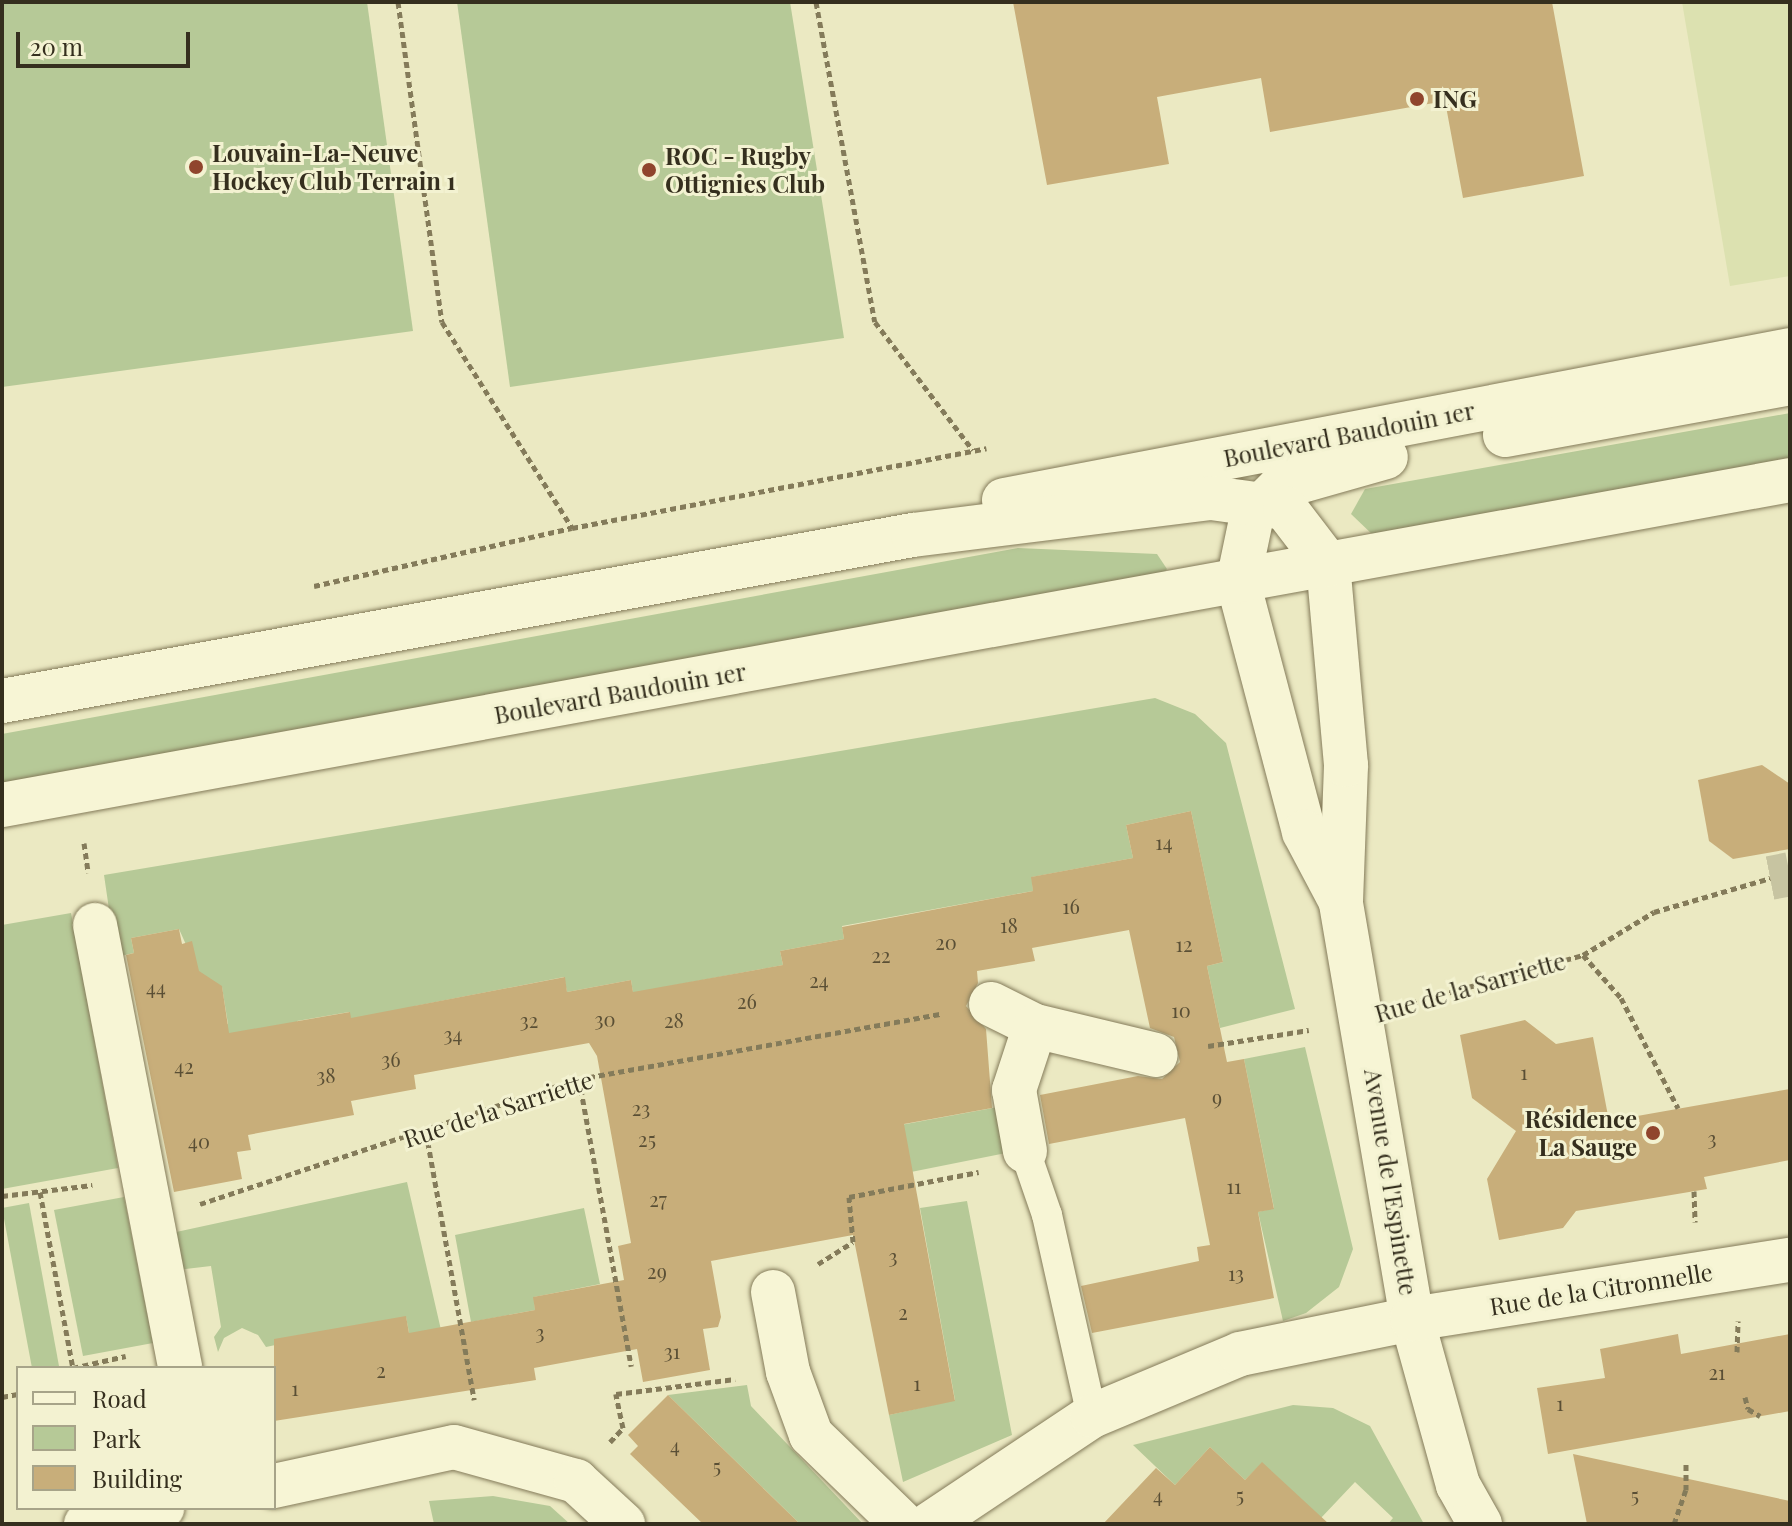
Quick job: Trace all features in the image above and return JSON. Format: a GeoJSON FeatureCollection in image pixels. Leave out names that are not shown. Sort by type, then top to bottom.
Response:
{"type":"FeatureCollection","features":[{"type":"Feature","properties":{"kind":"main road","name":"Boulevard Baudouin 1er"},"geometry":{"type":"LineString","coordinates":[[913,535],[982,504],[1790,350]]}},
{"type":"Feature","properties":{"kind":"main road","name":"Boulevard Baudouin 1er"},"geometry":{"type":"LineString","coordinates":[[1263,504],[1280,487],[1338,466],[1790,383]]}},
{"type":"Feature","properties":{"kind":"main road","name":"Boulevard Baudouin 1er"},"geometry":{"type":"LineString","coordinates":[[2,805],[1790,480]]}},
{"type":"Feature","properties":{"kind":"main road","name":"Boulevard Baudouin 1er"},"geometry":{"type":"LineString","coordinates":[[2,701],[913,535],[1211,498],[1285,508],[1328,564]]}},
{"type":"Feature","properties":{"kind":"main road"},"geometry":{"type":"LineString","coordinates":[[1238,582],[1252,515],[1263,504]]}},
{"type":"Feature","properties":{"kind":"main road","name":"Avenue de l'Espinette"},"geometry":{"type":"LineString","coordinates":[[946,1519],[1092,1416],[1240,1354],[1412,1319],[1365,1017],[1341,902],[1346,765],[1328,564]]}},
{"type":"Feature","properties":{"kind":"main road","name":"Avenue de l'Espinette"},"geometry":{"type":"LineString","coordinates":[[1238,582],[1304,832],[1341,902]]}},
{"type":"Feature","properties":{"kind":"main road"},"geometry":{"type":"LineString","coordinates":[[95,925],[180,1366]]}},
{"type":"Feature","properties":{"kind":"main road"},"geometry":{"type":"LineString","coordinates":[[991,1004],[1035,1026],[1156,1055]]}},
{"type":"Feature","properties":{"kind":"main road"},"geometry":{"type":"LineString","coordinates":[[1028,1157],[1014,1090],[1035,1026]]}},
{"type":"Feature","properties":{"kind":"main road","name":"Rue de la Citronnelle"},"geometry":{"type":"LineString","coordinates":[[1412,1319],[1790,1260]]}},
{"type":"Feature","properties":{"kind":"main road"},"geometry":{"type":"LineString","coordinates":[[773,1292],[788,1372],[811,1435],[903,1524]]}},
{"type":"Feature","properties":{"kind":"main road"},"geometry":{"type":"LineString","coordinates":[[1412,1319],[1458,1485],[1480,1524]]}},
{"type":"Feature","properties":{"kind":"main road"},"geometry":{"type":"LineString","coordinates":[[276,1486],[454,1447],[576,1481],[623,1524]]}},
{"type":"Feature","properties":{"kind":"main road"},"geometry":{"type":"LineString","coordinates":[[86,1524],[152,1510]]}},
{"type":"Feature","properties":{"kind":"lane"},"geometry":{"type":"LineString","coordinates":[[1028,1157],[1092,1416]]}},
{"type":"Feature","properties":{"kind":"path"},"geometry":{"type":"LineString","coordinates":[[398,2],[442,322],[572,528]]}},
{"type":"Feature","properties":{"kind":"path"},"geometry":{"type":"LineString","coordinates":[[816,2],[875,322],[973,450]]}},
{"type":"Feature","properties":{"kind":"path"},"geometry":{"type":"LineString","coordinates":[[310,587],[572,528],[1003,445]]}},
{"type":"Feature","properties":{"kind":"path","name":"Rue de la Sarriette"},"geometry":{"type":"LineString","coordinates":[[1156,1055],[1365,1017],[1583,955],[1654,912],[1770,878]]}},
{"type":"Feature","properties":{"kind":"path"},"geometry":{"type":"LineString","coordinates":[[1583,955],[1621,998],[1678,1108]]}},
{"type":"Feature","properties":{"kind":"path","name":"Rue de la Sarriette"},"geometry":{"type":"LineString","coordinates":[[2,1196],[40,1192],[149,1198],[426,1132],[579,1079],[991,1004]]}},
{"type":"Feature","properties":{"kind":"path"},"geometry":{"type":"LineString","coordinates":[[579,1079],[631,1366]]}},
{"type":"Feature","properties":{"kind":"path"},"geometry":{"type":"LineString","coordinates":[[426,1132],[468,1350],[480,1453]]}},
{"type":"Feature","properties":{"kind":"path"},"geometry":{"type":"LineString","coordinates":[[773,1292],[853,1242],[849,1197],[1028,1157]]}},
{"type":"Feature","properties":{"kind":"path"},"geometry":{"type":"LineString","coordinates":[[40,1192],[73,1366]]}},
{"type":"Feature","properties":{"kind":"path"},"geometry":{"type":"LineString","coordinates":[[576,1481],[623,1428],[616,1394],[788,1372]]}},
{"type":"Feature","properties":{"kind":"path"},"geometry":{"type":"LineString","coordinates":[[1745,1397],[1748,1409],[1760,1416]]}},
{"type":"Feature","properties":{"kind":"path"},"geometry":{"type":"LineString","coordinates":[[1674,1524],[1686,1490],[1686,1463]]}},
{"type":"Feature","properties":{"kind":"green space","name":"Louvain-La-Neuve Hockey Club Terrain 1"},"geometry":{"type":"Polygon","coordinates":[[[2,2],[367,2],[413,331],[2,387],[2,2]]]}},
{"type":"Feature","properties":{"kind":"green space","name":"ROC - Rugby Ottignies Club"},"geometry":{"type":"Polygon","coordinates":[[[457,2],[790,2],[844,338],[510,387],[457,2]]]}},
{"type":"Feature","properties":{"kind":"green space"},"geometry":{"type":"Polygon","coordinates":[[[1682,2],[1790,2],[1790,276],[1730,286],[1682,2]]]}},
{"type":"Feature","properties":{"kind":"green space"},"geometry":{"type":"Polygon","coordinates":[[[1790,413],[1790,460],[1375,537],[1351,514],[1365,489],[1790,413]]]}},
{"type":"Feature","properties":{"kind":"green space"},"geometry":{"type":"Polygon","coordinates":[[[1018,548],[1157,554],[1167,569],[1160,578],[2,787],[2,734],[1018,548]]]}},
{"type":"Feature","properties":{"kind":"green space"},"geometry":{"type":"Polygon","coordinates":[[[1155,698],[1195,714],[1226,743],[1295,1009],[1220,1028],[1207,966],[1223,962],[1191,811],[1126,825],[1133,858],[1032,877],[1033,891],[842,926],[844,939],[780,951],[783,965],[633,993],[631,980],[567,992],[564,977],[415,1006],[353,1030],[349,1012],[297,1021],[295,1091],[211,1027],[228,1024],[222,987],[200,976],[179,929],[131,938],[134,953],[116,957],[104,875],[1155,698]]]}},
{"type":"Feature","properties":{"kind":"green space"},"geometry":{"type":"Polygon","coordinates":[[[71,913],[118,1168],[2,1189],[2,925],[71,913]]]}},
{"type":"Feature","properties":{"kind":"green space"},"geometry":{"type":"Polygon","coordinates":[[[1305,1047],[1353,1249],[1339,1287],[1306,1313],[1283,1321],[1258,1212],[1274,1208],[1244,1059],[1305,1047]]]}},
{"type":"Feature","properties":{"kind":"green space"},"geometry":{"type":"Polygon","coordinates":[[[998,1107],[1006,1153],[876,1179],[803,1143],[998,1107]]]}},
{"type":"Feature","properties":{"kind":"green space"},"geometry":{"type":"Polygon","coordinates":[[[407,1182],[444,1343],[412,1348],[406,1317],[266,1347],[258,1335],[242,1328],[224,1338],[218,1352],[214,1337],[221,1327],[211,1266],[177,1270],[167,1234],[407,1182]]]}},
{"type":"Feature","properties":{"kind":"green space"},"geometry":{"type":"Polygon","coordinates":[[[124,1197],[153,1343],[83,1356],[54,1210],[124,1197]]]}},
{"type":"Feature","properties":{"kind":"green space"},"geometry":{"type":"Polygon","coordinates":[[[967,1201],[1012,1435],[903,1482],[889,1415],[955,1400],[920,1208],[967,1201]]]}},
{"type":"Feature","properties":{"kind":"green space"},"geometry":{"type":"Polygon","coordinates":[[[29,1203],[59,1366],[32,1366],[2,1208],[29,1203]]]}},
{"type":"Feature","properties":{"kind":"green space"},"geometry":{"type":"Polygon","coordinates":[[[584,1208],[600,1284],[534,1297],[535,1310],[471,1322],[455,1235],[584,1208]]]}},
{"type":"Feature","properties":{"kind":"green space"},"geometry":{"type":"Polygon","coordinates":[[[747,1385],[751,1406],[863,1524],[800,1524],[668,1395],[747,1385]]]}},
{"type":"Feature","properties":{"kind":"green space"},"geometry":{"type":"Polygon","coordinates":[[[1293,1405],[1333,1408],[1370,1426],[1424,1524],[1388,1524],[1393,1518],[1355,1482],[1320,1519],[1262,1463],[1245,1480],[1210,1447],[1175,1485],[1133,1445],[1293,1405]]]}},
{"type":"Feature","properties":{"kind":"green space"},"geometry":{"type":"Polygon","coordinates":[[[493,1496],[550,1506],[570,1524],[434,1524],[429,1501],[493,1496]]]}},
{"type":"Feature","properties":{"kind":"building","name":"ING"},"geometry":{"type":"Polygon","coordinates":[[[1013,2],[1552,2],[1584,176],[1463,198],[1445,101],[1270,132],[1261,78],[1157,97],[1169,164],[1047,185],[1013,2]]]}},
{"type":"Feature","properties":{"kind":"building"},"geometry":{"type":"Polygon","coordinates":[[[1762,765],[1790,784],[1790,849],[1733,859],[1709,841],[1698,780],[1762,765]]]}},
{"type":"Feature","properties":{"kind":"building"},"geometry":{"type":"Polygon","coordinates":[[[1191,811],[1223,962],[1207,966],[1227,1062],[1244,1059],[1274,1209],[1258,1212],[1274,1298],[1092,1333],[1081,1286],[1199,1261],[1197,1247],[1210,1245],[1185,1118],[1049,1144],[1040,1095],[1138,1076],[1162,1079],[1180,1062],[1174,1037],[1150,1028],[1129,930],[1032,948],[1035,961],[977,971],[978,983],[966,1006],[986,1029],[992,1108],[904,1124],[955,1401],[889,1415],[853,1235],[711,1261],[721,1317],[718,1327],[703,1329],[710,1370],[643,1382],[637,1349],[534,1368],[536,1380],[276,1421],[274,1339],[406,1316],[409,1333],[535,1310],[533,1297],[624,1280],[618,1246],[631,1243],[597,1056],[589,1043],[414,1075],[416,1089],[351,1101],[354,1115],[248,1135],[251,1150],[237,1152],[242,1179],[174,1192],[126,955],[134,953],[131,938],[179,929],[182,944],[192,941],[199,971],[222,986],[229,1033],[350,1012],[351,1018],[565,977],[567,992],[631,980],[633,992],[783,965],[780,951],[844,939],[842,927],[1033,891],[1031,877],[1133,858],[1126,825],[1191,811]]]}},
{"type":"Feature","properties":{"kind":"building","name":"Résidence La Sauge"},"geometry":{"type":"Polygon","coordinates":[[[1525,1020],[1556,1044],[1593,1037],[1609,1121],[1790,1089],[1790,1160],[1704,1177],[1707,1189],[1576,1211],[1563,1228],[1499,1240],[1487,1179],[1516,1131],[1472,1098],[1460,1035],[1525,1020]]]}},
{"type":"Feature","properties":{"kind":"building"},"geometry":{"type":"Polygon","coordinates":[[[1678,1334],[1681,1354],[1790,1334],[1790,1411],[1548,1454],[1537,1388],[1605,1378],[1600,1349],[1678,1334]]]}},
{"type":"Feature","properties":{"kind":"building"},"geometry":{"type":"Polygon","coordinates":[[[668,1395],[800,1524],[703,1524],[630,1454],[638,1446],[628,1435],[668,1395]]]}},
{"type":"Feature","properties":{"kind":"building"},"geometry":{"type":"Polygon","coordinates":[[[1210,1447],[1245,1480],[1262,1462],[1329,1524],[1103,1524],[1156,1468],[1175,1485],[1210,1447]]]}},
{"type":"Feature","properties":{"kind":"building"},"geometry":{"type":"Polygon","coordinates":[[[1573,1454],[1790,1501],[1790,1524],[1587,1524],[1573,1454]]]}},
{"type":"Feature","properties":{"kind":"tunnel"},"geometry":{"type":"LineString","coordinates":[[1770,878],[1790,874]]}},
{"type":"Feature","properties":{"kind":"place","name":"ING"},"geometry":{"type":"Point","coordinates":[1417,99]}},
{"type":"Feature","properties":{"kind":"place","name":"Louvain-La-Neuve Hockey Club Terrain 1"},"geometry":{"type":"Point","coordinates":[196,167]}},
{"type":"Feature","properties":{"kind":"place","name":"ROC - Rugby Ottignies Club"},"geometry":{"type":"Point","coordinates":[649,170]}},
{"type":"Feature","properties":{"kind":"place","name":"Résidence La Sauge"},"geometry":{"type":"Point","coordinates":[1653,1133]}}]}
